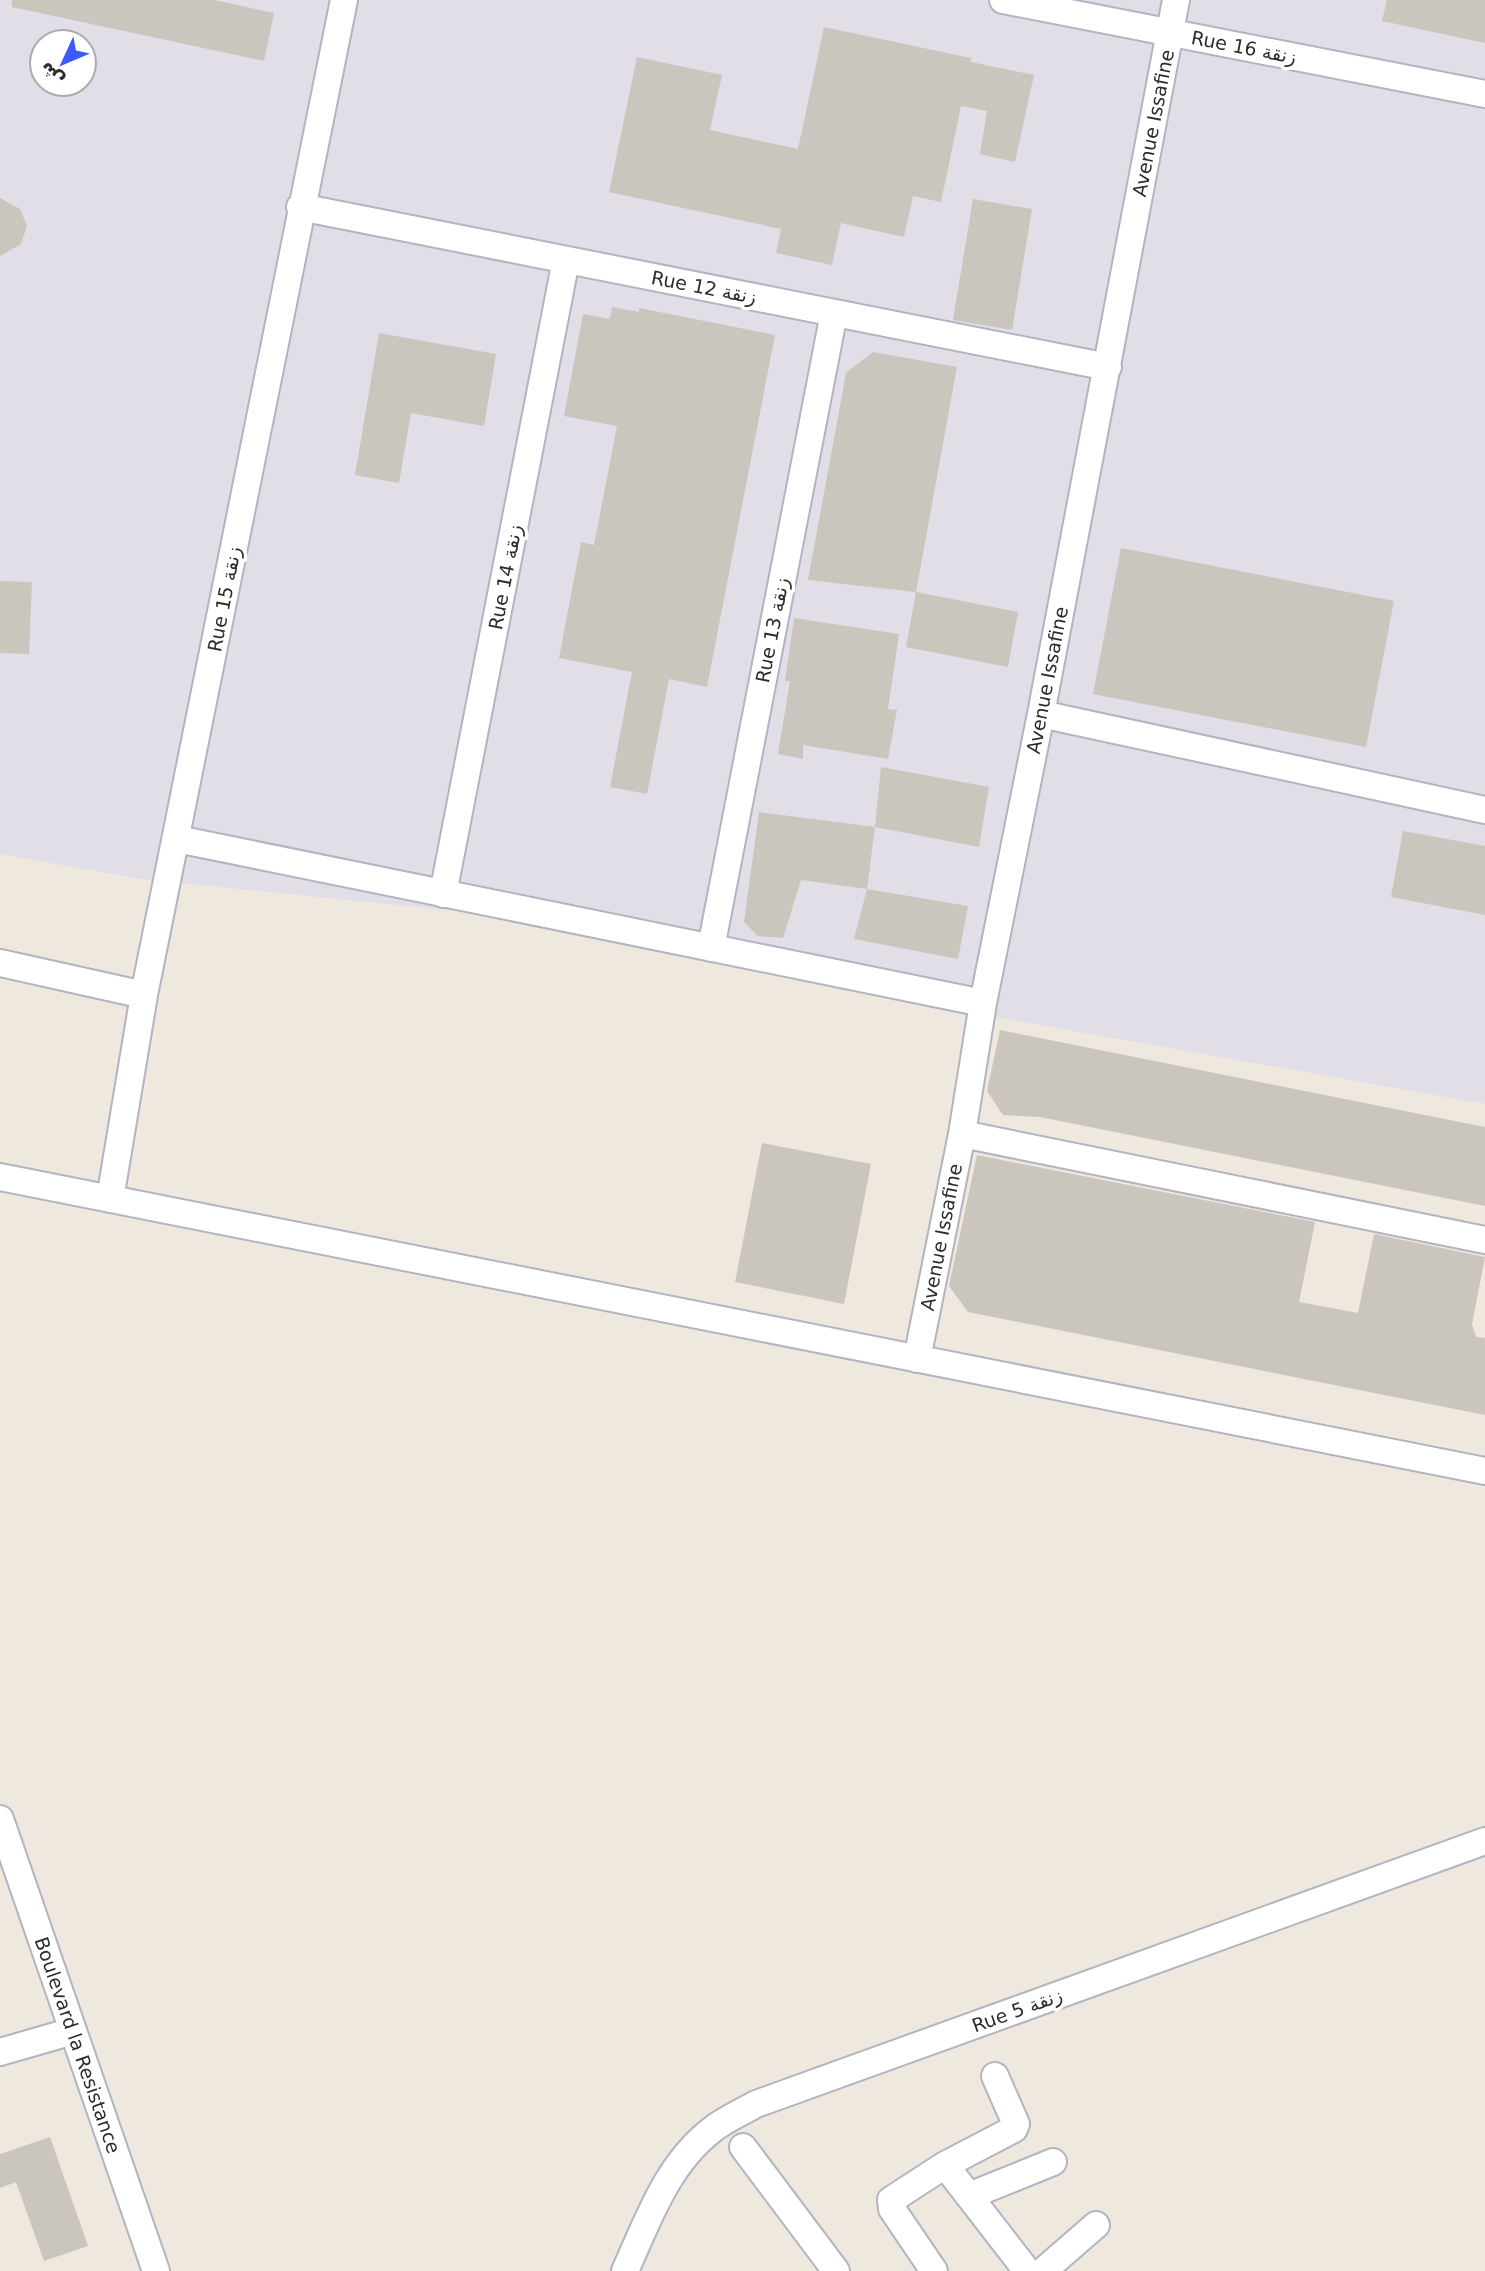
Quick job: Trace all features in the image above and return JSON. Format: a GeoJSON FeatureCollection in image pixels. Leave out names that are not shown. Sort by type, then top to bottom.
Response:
{"type":"FeatureCollection","features":[{"type":"Feature","properties":{"kind":"street","name":"Rue 15 زنقة"},"geometry":{"type":"LineString","coordinates":[[110,1199],[144,995],[300,207],[344,0]]}},
{"type":"Feature","properties":{"kind":"street","name":"Rue 16 زنقة"},"geometry":{"type":"LineString","coordinates":[[1003,0],[1485,94]]}},
{"type":"Feature","properties":{"kind":"street","name":"Avenue Issafine"},"geometry":{"type":"LineString","coordinates":[[917,1359],[962,1134],[982,1003],[1041,714],[1176,0]]}},
{"type":"Feature","properties":{"kind":"street","name":"Rue 12 زنقة"},"geometry":{"type":"LineString","coordinates":[[300,207],[1108,367]]}},
{"type":"Feature","properties":{"kind":"street","name":"Rue 14 زنقة"},"geometry":{"type":"LineString","coordinates":[[443,894],[566,260]]}},
{"type":"Feature","properties":{"kind":"street","name":"Rue 13 زنقة"},"geometry":{"type":"LineString","coordinates":[[711,948],[834,313]]}},
{"type":"Feature","properties":{"kind":"street"},"geometry":{"type":"LineString","coordinates":[[1041,714],[1485,810]]}},
{"type":"Feature","properties":{"kind":"street"},"geometry":{"type":"LineString","coordinates":[[177,839],[982,1003]]}},
{"type":"Feature","properties":{"kind":"street"},"geometry":{"type":"LineString","coordinates":[[0,962],[144,995]]}},
{"type":"Feature","properties":{"kind":"street"},"geometry":{"type":"LineString","coordinates":[[962,1134],[1485,1240]]}},
{"type":"Feature","properties":{"kind":"street"},"geometry":{"type":"LineString","coordinates":[[0,1177],[1485,1471]]}},
{"type":"Feature","properties":{"kind":"street","name":"Boulevard la Resistance"},"geometry":{"type":"LineString","coordinates":[[0,1819],[156,2271]]}},
{"type":"Feature","properties":{"kind":"street","name":"Rue 5 زنقة"},"geometry":{"type":"LineString","coordinates":[[625,2271],[665,2182],[690,2150],[714,2128],[756,2104],[1485,1841]]}},
{"type":"Feature","properties":{"kind":"street"},"geometry":{"type":"LineString","coordinates":[[0,2052],[73,2031]]}},
{"type":"Feature","properties":{"kind":"street"},"geometry":{"type":"LineString","coordinates":[[934,2271],[892,2208],[891,2200],[945,2165],[1015,2127],[995,2076]]}},
{"type":"Feature","properties":{"kind":"street"},"geometry":{"type":"LineString","coordinates":[[743,2147],[836,2271]]}},
{"type":"Feature","properties":{"kind":"street"},"geometry":{"type":"LineString","coordinates":[[969,2196],[1053,2162]]}},
{"type":"Feature","properties":{"kind":"street"},"geometry":{"type":"LineString","coordinates":[[945,2165],[1027,2271]]}},
{"type":"Feature","properties":{"kind":"street"},"geometry":{"type":"LineString","coordinates":[[1043,2271],[1096,2225]]}},
{"type":"Feature","properties":{"kind":"shaded area"},"geometry":{"type":"Polygon","coordinates":[[[0,0],[1485,0],[1485,1104],[955,1010],[573,923],[141,879],[0,854],[0,0]]]}},
{"type":"Feature","properties":{"kind":"building"},"geometry":{"type":"Polygon","coordinates":[[[12,0],[214,0],[274,13],[264,61],[12,7],[12,0]]]}},
{"type":"Feature","properties":{"kind":"building"},"geometry":{"type":"Polygon","coordinates":[[[1387,0],[1485,0],[1485,43],[1382,21],[1387,0]]]}},
{"type":"Feature","properties":{"kind":"building"},"geometry":{"type":"Polygon","coordinates":[[[824,27],[971,58],[971,62],[1034,75],[1015,162],[980,154],[987,111],[961,106],[941,202],[913,196],[904,237],[841,223],[832,265],[776,253],[781,229],[609,192],[637,57],[722,75],[710,130],[798,149],[824,27]]]}},
{"type":"Feature","properties":{"kind":"building"},"geometry":{"type":"Polygon","coordinates":[[[0,198],[20,209],[27,226],[21,244],[0,256],[0,198]]]}},
{"type":"Feature","properties":{"kind":"building"},"geometry":{"type":"Polygon","coordinates":[[[973,199],[1032,209],[1012,330],[953,320],[973,199]]]}},
{"type":"Feature","properties":{"kind":"building"},"geometry":{"type":"Polygon","coordinates":[[[612,307],[639,312],[639,308],[775,335],[707,687],[669,679],[647,794],[610,787],[632,672],[559,658],[581,542],[594,545],[617,426],[564,416],[583,314],[610,319],[612,307]]]}},
{"type":"Feature","properties":{"kind":"building"},"geometry":{"type":"Polygon","coordinates":[[[379,333],[496,354],[484,426],[411,413],[399,483],[355,475],[379,333]]]}},
{"type":"Feature","properties":{"kind":"building"},"geometry":{"type":"Polygon","coordinates":[[[873,352],[957,367],[916,592],[808,580],[846,373],[873,352]]]}},
{"type":"Feature","properties":{"kind":"building"},"geometry":{"type":"Polygon","coordinates":[[[1121,548],[1394,601],[1366,747],[1093,694],[1121,548]]]}},
{"type":"Feature","properties":{"kind":"building"},"geometry":{"type":"Polygon","coordinates":[[[0,581],[32,582],[29,654],[0,653],[0,581]]]}},
{"type":"Feature","properties":{"kind":"building"},"geometry":{"type":"Polygon","coordinates":[[[916,592],[1018,612],[1008,667],[906,647],[916,592]]]}},
{"type":"Feature","properties":{"kind":"building"},"geometry":{"type":"Polygon","coordinates":[[[794,618],[899,634],[888,709],[897,710],[888,759],[803,745],[803,759],[778,754],[790,681],[785,681],[794,618]]]}},
{"type":"Feature","properties":{"kind":"building"},"geometry":{"type":"Polygon","coordinates":[[[881,767],[989,787],[979,847],[875,827],[881,767]]]}},
{"type":"Feature","properties":{"kind":"building"},"geometry":{"type":"Polygon","coordinates":[[[759,812],[875,827],[867,889],[801,880],[783,938],[758,936],[744,922],[759,812]]]}},
{"type":"Feature","properties":{"kind":"building"},"geometry":{"type":"Polygon","coordinates":[[[1403,831],[1485,846],[1485,915],[1391,897],[1403,831]]]}},
{"type":"Feature","properties":{"kind":"building"},"geometry":{"type":"Polygon","coordinates":[[[867,889],[968,906],[958,959],[854,939],[867,889]]]}},
{"type":"Feature","properties":{"kind":"building"},"geometry":{"type":"Polygon","coordinates":[[[1000,1030],[1485,1127],[1485,1206],[1040,1117],[1003,1115],[987,1091],[1000,1030]]]}},
{"type":"Feature","properties":{"kind":"building"},"geometry":{"type":"Polygon","coordinates":[[[762,1143],[871,1164],[844,1304],[735,1282],[762,1143]]]}},
{"type":"Feature","properties":{"kind":"building"},"geometry":{"type":"Polygon","coordinates":[[[977,1155],[1315,1222],[1299,1302],[1358,1313],[1374,1234],[1485,1257],[1472,1324],[1476,1337],[1485,1338],[1485,1415],[968,1312],[949,1286],[977,1155]]]}},
{"type":"Feature","properties":{"kind":"building"},"geometry":{"type":"Polygon","coordinates":[[[50,2137],[88,2246],[44,2261],[16,2182],[0,2188],[0,2154],[50,2137]]]}}]}
